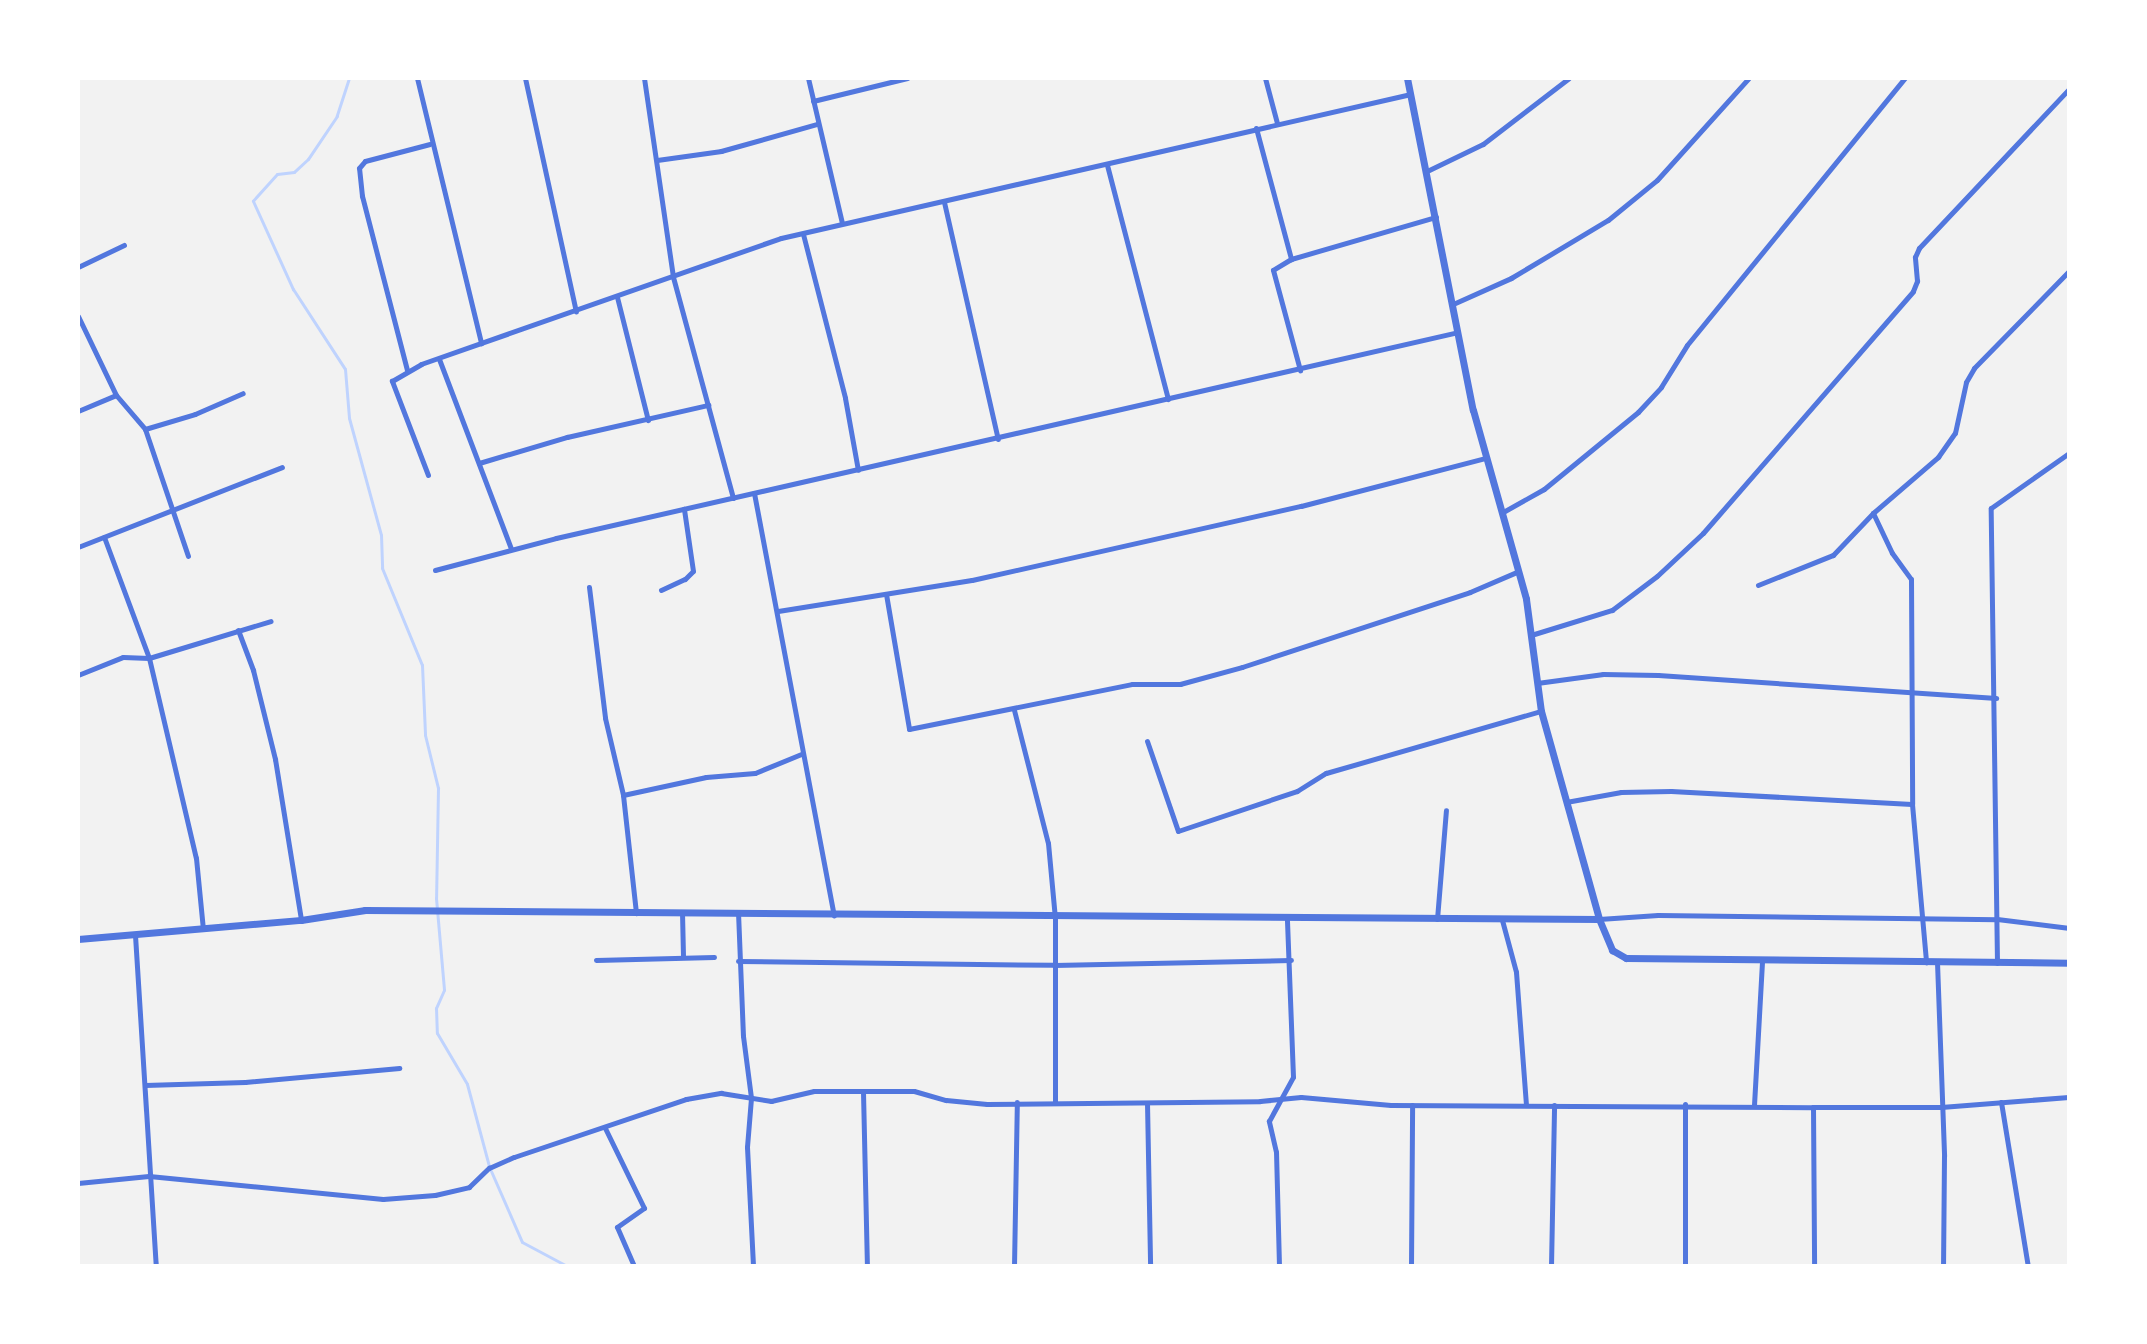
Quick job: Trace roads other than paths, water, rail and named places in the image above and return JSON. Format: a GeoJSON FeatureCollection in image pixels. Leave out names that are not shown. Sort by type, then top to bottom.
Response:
{"type":"FeatureCollection","features":[{"type":"Feature","properties":{"kind":"street"},"geometry":{"type":"LineString","coordinates":[[417,78],[430,144],[481,343]]}},
{"type":"Feature","properties":{"kind":"street"},"geometry":{"type":"LineString","coordinates":[[525,78],[576,311]]}},
{"type":"Feature","properties":{"kind":"street"},"geometry":{"type":"LineString","coordinates":[[644,78],[673,277],[733,498]]}},
{"type":"Feature","properties":{"kind":"street"},"geometry":{"type":"LineString","coordinates":[[808,78],[842,223]]}},
{"type":"Feature","properties":{"kind":"street"},"geometry":{"type":"LineString","coordinates":[[813,101],[907,78]]}},
{"type":"Feature","properties":{"kind":"street"},"geometry":{"type":"LineString","coordinates":[[1265,78],[1277,123]]}},
{"type":"Feature","properties":{"kind":"street"},"geometry":{"type":"LineString","coordinates":[[1407,78],[1485,458],[1520,571],[1541,711],[1609,946],[1620,957],[1762,962],[2069,963]]}},
{"type":"Feature","properties":{"kind":"street"},"geometry":{"type":"LineString","coordinates":[[1427,171],[1483,144],[1569,78]]}},
{"type":"Feature","properties":{"kind":"street"},"geometry":{"type":"LineString","coordinates":[[1453,304],[1511,278],[1608,220],[1657,180],[1749,78]]}},
{"type":"Feature","properties":{"kind":"street"},"geometry":{"type":"LineString","coordinates":[[1503,512],[1544,489],[1638,412],[1661,387],[1687,345],[1905,78]]}},
{"type":"Feature","properties":{"kind":"street"},"geometry":{"type":"LineString","coordinates":[[1531,635],[1612,610],[1657,576],[1703,533],[1913,291],[1919,248],[2069,89]]}},
{"type":"Feature","properties":{"kind":"street"},"geometry":{"type":"LineString","coordinates":[[428,475],[392,381],[407,370],[749,248],[842,223],[1411,94]]}},
{"type":"Feature","properties":{"kind":"street"},"geometry":{"type":"LineString","coordinates":[[657,160],[721,151],[817,124]]}},
{"type":"Feature","properties":{"kind":"street"},"geometry":{"type":"LineString","coordinates":[[1256,128],[1291,259]]}},
{"type":"Feature","properties":{"kind":"street"},"geometry":{"type":"LineString","coordinates":[[407,370],[362,196],[359,168],[365,161],[430,144]]}},
{"type":"Feature","properties":{"kind":"street"},"geometry":{"type":"LineString","coordinates":[[1107,165],[1168,399]]}},
{"type":"Feature","properties":{"kind":"street"},"geometry":{"type":"LineString","coordinates":[[944,202],[998,439]]}},
{"type":"Feature","properties":{"kind":"street"},"geometry":{"type":"LineString","coordinates":[[1300,370],[1273,270],[1291,259],[1436,216]]}},
{"type":"Feature","properties":{"kind":"street"},"geometry":{"type":"LineString","coordinates":[[803,234],[845,398],[858,470]]}},
{"type":"Feature","properties":{"kind":"street"},"geometry":{"type":"LineString","coordinates":[[78,267],[124,245]]}},
{"type":"Feature","properties":{"kind":"street"},"geometry":{"type":"LineString","coordinates":[[1758,585],[1833,555],[1873,513],[1950,444],[1970,374],[2069,271]]}},
{"type":"Feature","properties":{"kind":"street"},"geometry":{"type":"LineString","coordinates":[[617,297],[648,420]]}},
{"type":"Feature","properties":{"kind":"street"},"geometry":{"type":"LineString","coordinates":[[78,316],[116,395],[145,429],[188,556]]}},
{"type":"Feature","properties":{"kind":"street"},"geometry":{"type":"LineString","coordinates":[[435,570],[511,549],[1458,332]]}},
{"type":"Feature","properties":{"kind":"street"},"geometry":{"type":"LineString","coordinates":[[439,359],[511,549]]}},
{"type":"Feature","properties":{"kind":"street"},"geometry":{"type":"LineString","coordinates":[[145,429],[195,414],[243,393]]}},
{"type":"Feature","properties":{"kind":"street"},"geometry":{"type":"LineString","coordinates":[[78,411],[116,395]]}},
{"type":"Feature","properties":{"kind":"street"},"geometry":{"type":"LineString","coordinates":[[479,463],[567,437],[708,405]]}},
{"type":"Feature","properties":{"kind":"street"},"geometry":{"type":"LineString","coordinates":[[1997,963],[1996,698],[1991,508],[2069,453]]}},
{"type":"Feature","properties":{"kind":"street"},"geometry":{"type":"LineString","coordinates":[[778,611],[972,580],[1301,506],[1485,458]]}},
{"type":"Feature","properties":{"kind":"street"},"geometry":{"type":"LineString","coordinates":[[78,547],[173,507],[282,467]]}},
{"type":"Feature","properties":{"kind":"street"},"geometry":{"type":"LineString","coordinates":[[754,493],[778,611],[801,754],[834,915]]}},
{"type":"Feature","properties":{"kind":"street"},"geometry":{"type":"LineString","coordinates":[[661,590],[685,579],[693,571],[694,560],[684,509]]}},
{"type":"Feature","properties":{"kind":"street"},"geometry":{"type":"LineString","coordinates":[[1873,513],[1892,553],[1911,579],[1912,804],[1926,962]]}},
{"type":"Feature","properties":{"kind":"street"},"geometry":{"type":"LineString","coordinates":[[104,537],[149,658],[196,858],[203,929]]}},
{"type":"Feature","properties":{"kind":"street"},"geometry":{"type":"LineString","coordinates":[[886,594],[908,729],[1132,684],[1180,684],[1242,667],[1470,592],[1520,571]]}},
{"type":"Feature","properties":{"kind":"street"},"geometry":{"type":"LineString","coordinates":[[589,587],[605,718],[623,795],[636,913]]}},
{"type":"Feature","properties":{"kind":"street"},"geometry":{"type":"LineString","coordinates":[[78,675],[123,657],[149,658],[271,621]]}},
{"type":"Feature","properties":{"kind":"street"},"geometry":{"type":"LineString","coordinates":[[238,630],[267,723],[301,920]]}},
{"type":"Feature","properties":{"kind":"street"},"geometry":{"type":"LineString","coordinates":[[1536,683],[1603,674],[1658,675],[1996,698]]}},
{"type":"Feature","properties":{"kind":"street"},"geometry":{"type":"LineString","coordinates":[[1014,710],[1044,818],[1055,918],[1055,1101]]}},
{"type":"Feature","properties":{"kind":"street"},"geometry":{"type":"LineString","coordinates":[[1147,741],[1149,757],[1178,831],[1297,791],[1326,773],[1541,711]]}},
{"type":"Feature","properties":{"kind":"street"},"geometry":{"type":"LineString","coordinates":[[623,795],[706,777],[755,773],[801,754]]}},
{"type":"Feature","properties":{"kind":"street"},"geometry":{"type":"LineString","coordinates":[[1566,802],[1621,792],[1671,791],[1912,804]]}},
{"type":"Feature","properties":{"kind":"street"},"geometry":{"type":"LineString","coordinates":[[1437,920],[1446,810]]}},
{"type":"Feature","properties":{"kind":"street"},"geometry":{"type":"LineString","coordinates":[[78,939],[301,920],[365,910],[446,913],[738,911],[1055,918],[1437,920],[1752,915],[1997,919],[2069,928]]}},
{"type":"Feature","properties":{"kind":"street"},"geometry":{"type":"LineString","coordinates":[[738,911],[738,961],[751,1098],[747,1147],[753,1266]]}},
{"type":"Feature","properties":{"kind":"street"},"geometry":{"type":"LineString","coordinates":[[682,912],[683,957]]}},
{"type":"Feature","properties":{"kind":"street"},"geometry":{"type":"LineString","coordinates":[[1279,1266],[1276,1152],[1269,1121],[1293,1077],[1295,1060],[1287,919]]}},
{"type":"Feature","properties":{"kind":"street"},"geometry":{"type":"LineString","coordinates":[[1502,920],[1516,972],[1526,1104]]}},
{"type":"Feature","properties":{"kind":"street"},"geometry":{"type":"LineString","coordinates":[[135,935],[156,1266]]}},
{"type":"Feature","properties":{"kind":"street"},"geometry":{"type":"LineString","coordinates":[[596,960],[714,957]]}},
{"type":"Feature","properties":{"kind":"street"},"geometry":{"type":"LineString","coordinates":[[738,961],[1054,965],[1291,960]]}},
{"type":"Feature","properties":{"kind":"street"},"geometry":{"type":"LineString","coordinates":[[1754,1105],[1762,962]]}},
{"type":"Feature","properties":{"kind":"street"},"geometry":{"type":"LineString","coordinates":[[1937,962],[1943,1266]]}},
{"type":"Feature","properties":{"kind":"street"},"geometry":{"type":"LineString","coordinates":[[145,1085],[245,1082],[399,1068]]}},
{"type":"Feature","properties":{"kind":"street"},"geometry":{"type":"LineString","coordinates":[[78,1183],[149,1176],[383,1199],[462,1189],[489,1168],[514,1157],[705,1094],[778,1100],[814,1091],[914,1091],[961,1102],[1147,1103],[1282,1098],[1412,1105],[1813,1107],[1941,1107],[2069,1097]]}},
{"type":"Feature","properties":{"kind":"street"},"geometry":{"type":"LineString","coordinates":[[863,1092],[867,1266]]}},
{"type":"Feature","properties":{"kind":"street"},"geometry":{"type":"LineString","coordinates":[[1014,1266],[1017,1102]]}},
{"type":"Feature","properties":{"kind":"street"},"geometry":{"type":"LineString","coordinates":[[2001,1102],[2028,1266]]}},
{"type":"Feature","properties":{"kind":"street"},"geometry":{"type":"LineString","coordinates":[[1147,1103],[1150,1266]]}},
{"type":"Feature","properties":{"kind":"street"},"geometry":{"type":"LineString","coordinates":[[1685,1104],[1685,1266]]}},
{"type":"Feature","properties":{"kind":"street"},"geometry":{"type":"LineString","coordinates":[[1411,1266],[1412,1105]]}},
{"type":"Feature","properties":{"kind":"street"},"geometry":{"type":"LineString","coordinates":[[1551,1266],[1554,1105]]}},
{"type":"Feature","properties":{"kind":"street"},"geometry":{"type":"LineString","coordinates":[[1813,1107],[1814,1266]]}},
{"type":"Feature","properties":{"kind":"street"},"geometry":{"type":"LineString","coordinates":[[605,1128],[644,1208],[617,1227],[634,1266]]}},
{"type":"Feature","properties":{"kind":"waterway"},"geometry":{"type":"LineString","coordinates":[[349,78],[337,116],[308,159],[294,172],[277,174],[253,201],[293,289],[345,369],[349,418],[381,535],[382,568],[422,665],[425,735],[438,788],[436,898],[444,990],[436,1008],[437,1033],[467,1084],[489,1166]]}},
{"type":"Feature","properties":{"kind":"waterway"},"geometry":{"type":"LineString","coordinates":[[491,1171],[522,1242],[567,1266]]}}]}
